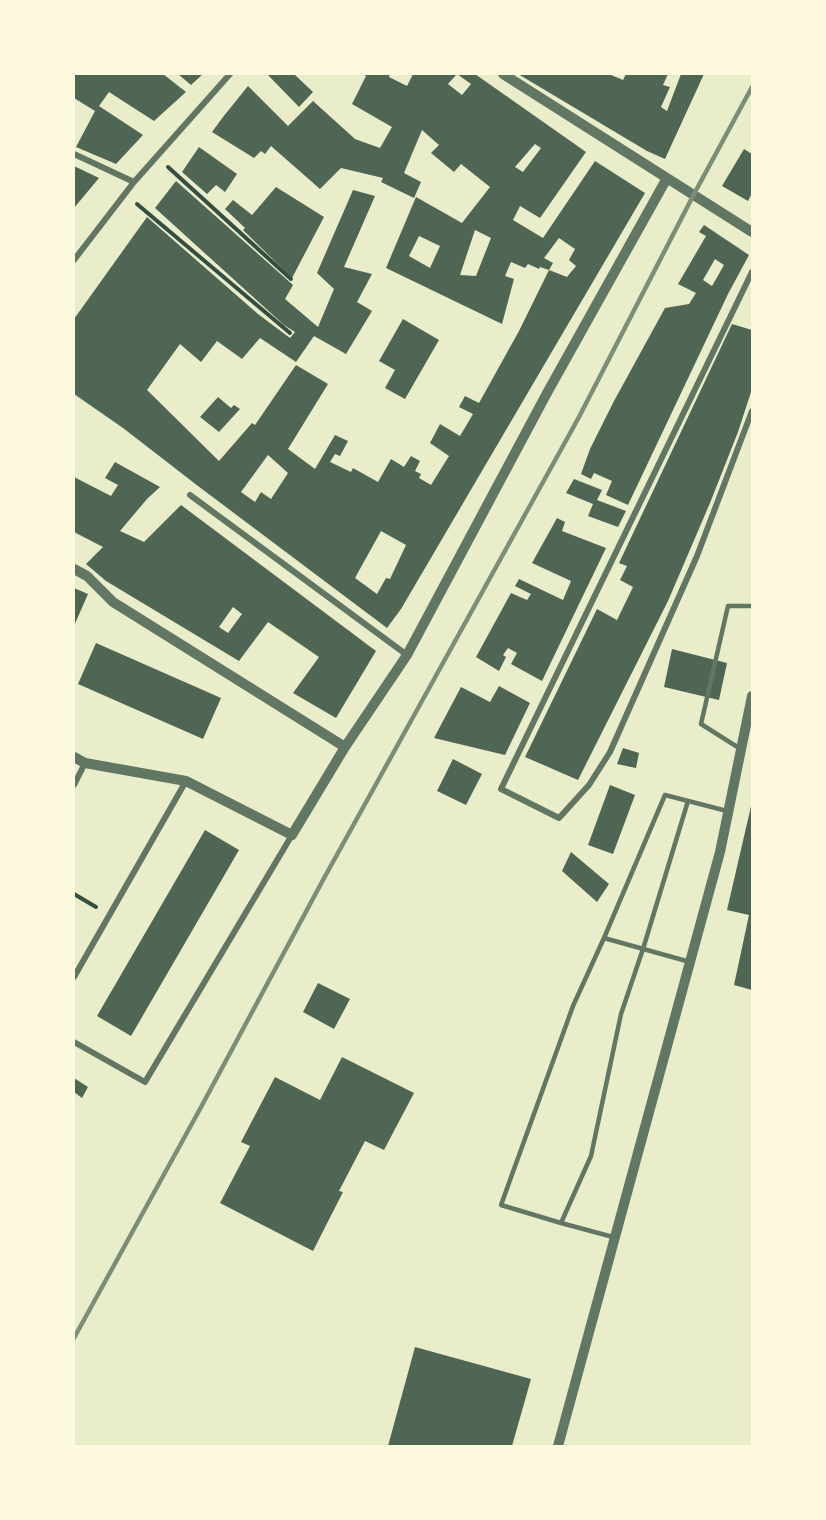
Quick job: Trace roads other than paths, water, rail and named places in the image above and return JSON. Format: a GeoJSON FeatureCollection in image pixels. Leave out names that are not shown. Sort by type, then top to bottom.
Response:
{"type":"FeatureCollection","features":[{"type":"Feature","properties":{"kind":"street"},"geometry":{"type":"LineString","coordinates":[[74,260],[134,182],[230,74]]}},
{"type":"Feature","properties":{"kind":"street"},"geometry":{"type":"LineString","coordinates":[[503,74],[753,232]]}},
{"type":"Feature","properties":{"kind":"street"},"geometry":{"type":"LineString","coordinates":[[74,154],[134,182]]}},
{"type":"Feature","properties":{"kind":"street"},"geometry":{"type":"LineString","coordinates":[[74,1042],[145,1082],[345,747],[406,656],[547,393],[667,178]]}},
{"type":"Feature","properties":{"kind":"street"},"geometry":{"type":"LineString","coordinates":[[753,272],[501,789],[559,818],[589,786],[610,752],[697,556],[753,411]]}},
{"type":"Feature","properties":{"kind":"street"},"geometry":{"type":"LineString","coordinates":[[190,495],[406,656]]}},
{"type":"Feature","properties":{"kind":"street"},"geometry":{"type":"LineString","coordinates":[[74,569],[87,576],[113,602],[345,747]]}},
{"type":"Feature","properties":{"kind":"street"},"geometry":{"type":"LineString","coordinates":[[558,1446],[720,852],[741,750],[748,738],[753,696]]}},
{"type":"Feature","properties":{"kind":"street"},"geometry":{"type":"LineString","coordinates":[[74,757],[85,763],[186,781],[292,835]]}},
{"type":"Feature","properties":{"kind":"street"},"geometry":{"type":"LineString","coordinates":[[74,785],[85,763]]}},
{"type":"Feature","properties":{"kind":"street"},"geometry":{"type":"LineString","coordinates":[[74,977],[186,781]]}},
{"type":"Feature","properties":{"kind":"lane"},"geometry":{"type":"LineString","coordinates":[[741,750],[701,724],[728,606],[753,606]]}},
{"type":"Feature","properties":{"kind":"lane"},"geometry":{"type":"LineString","coordinates":[[615,1238],[501,1205],[573,1006],[665,795],[729,812]]}},
{"type":"Feature","properties":{"kind":"lane"},"geometry":{"type":"LineString","coordinates":[[561,1223],[591,1155],[621,1014],[688,801]]}},
{"type":"Feature","properties":{"kind":"lane"},"geometry":{"type":"LineString","coordinates":[[604,938],[690,962]]}},
{"type":"Feature","properties":{"kind":"railway"},"geometry":{"type":"LineString","coordinates":[[74,1338],[323,880],[579,417],[752,87]]}}]}
